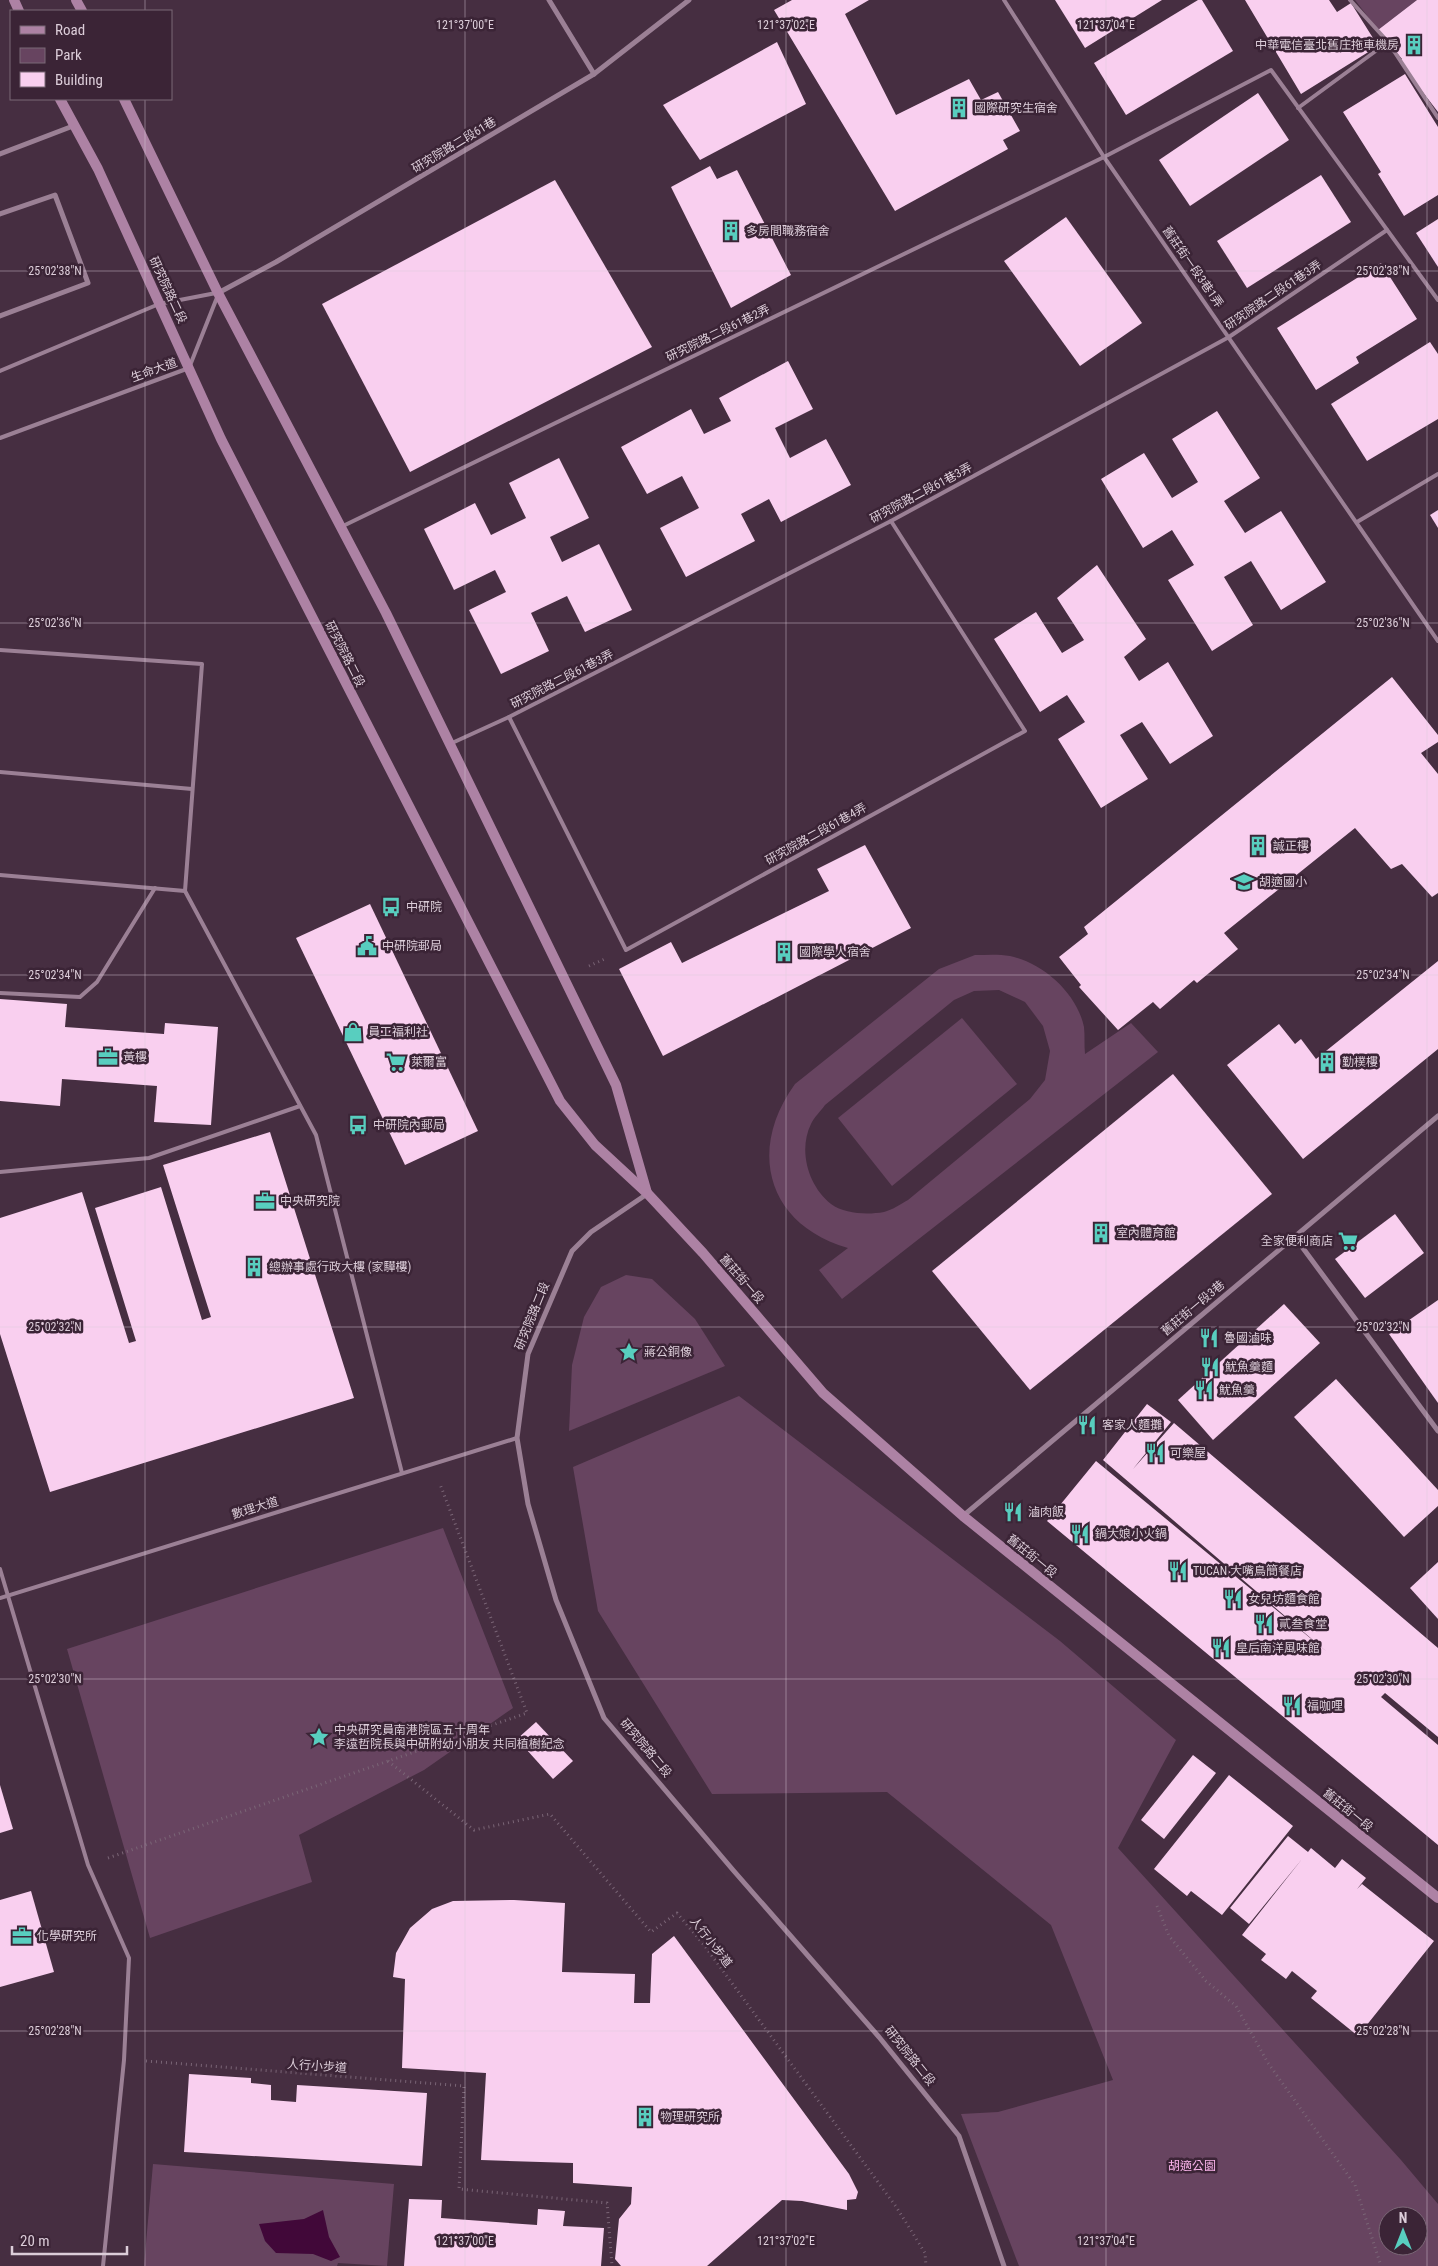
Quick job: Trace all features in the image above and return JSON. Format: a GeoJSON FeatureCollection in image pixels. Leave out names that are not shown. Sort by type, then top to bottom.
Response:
{"type":"FeatureCollection","features":[{"type":"Feature","properties":{"kind":"main road","name":"研究院路二段"},"geometry":{"type":"LineString","coordinates":[[61,100],[98,169],[221,439],[560,1101],[595,1145],[648,1194]]}},
{"type":"Feature","properties":{"kind":"main road"},"geometry":{"type":"LineString","coordinates":[[124,100],[218,293],[386,613],[616,1085],[648,1194]]}},
{"type":"Feature","properties":{"kind":"main road","name":"舊莊街一段"},"geometry":{"type":"LineString","coordinates":[[648,1194],[710,1261],[823,1393],[963,1516],[1438,1898]]}},
{"type":"Feature","properties":{"kind":"street"},"geometry":{"type":"LineString","coordinates":[[549,0],[594,74]]}},
{"type":"Feature","properties":{"kind":"street","name":"研究院路二段61巷"},"geometry":{"type":"LineString","coordinates":[[218,293],[276,262],[594,74],[690,0]]}},
{"type":"Feature","properties":{"kind":"street"},"geometry":{"type":"LineString","coordinates":[[0,154],[74,126]]}},
{"type":"Feature","properties":{"kind":"street"},"geometry":{"type":"LineString","coordinates":[[0,214],[55,195],[88,283],[0,316]]}},
{"type":"Feature","properties":{"kind":"street","name":"舊莊街一段3巷"},"geometry":{"type":"LineString","coordinates":[[963,1516],[1438,1116]]}},
{"type":"Feature","properties":{"kind":"street","name":"研究院路二段"},"geometry":{"type":"LineString","coordinates":[[648,1194],[591,1232],[572,1251],[528,1354],[517,1438],[528,1504],[556,1600],[604,1718],[733,1870],[879,2037],[959,2136],[1004,2266]]}},
{"type":"Feature","properties":{"kind":"street"},"geometry":{"type":"LineString","coordinates":[[1294,1236],[1438,1431]]}},
{"type":"Feature","properties":{"kind":"lane","name":"舊莊街一段3巷1弄"},"geometry":{"type":"LineString","coordinates":[[1004,0],[1104,157],[1438,641]]}},
{"type":"Feature","properties":{"kind":"lane"},"geometry":{"type":"LineString","coordinates":[[1350,0],[1388,42],[1438,118]]}},
{"type":"Feature","properties":{"kind":"lane"},"geometry":{"type":"LineString","coordinates":[[1388,42],[1298,108],[1438,300]]}},
{"type":"Feature","properties":{"kind":"lane","name":"研究院路二段61巷2弄"},"geometry":{"type":"LineString","coordinates":[[341,527],[1104,157],[1270,70],[1298,108]]}},
{"type":"Feature","properties":{"kind":"lane","name":"研究院路二段61巷3弄"},"geometry":{"type":"LineString","coordinates":[[449,745],[509,717],[891,521],[1229,337],[1386,230]]}},
{"type":"Feature","properties":{"kind":"lane"},"geometry":{"type":"LineString","coordinates":[[0,371],[160,304],[218,293]]}},
{"type":"Feature","properties":{"kind":"lane","name":"生命大道"},"geometry":{"type":"LineString","coordinates":[[0,438],[190,368],[218,293]]}},
{"type":"Feature","properties":{"kind":"lane"},"geometry":{"type":"LineString","coordinates":[[1356,522],[1438,474]]}},
{"type":"Feature","properties":{"kind":"lane","name":"研究院路二段61巷4弄"},"geometry":{"type":"LineString","coordinates":[[509,717],[626,950],[1025,731],[891,521]]}},
{"type":"Feature","properties":{"kind":"lane"},"geometry":{"type":"LineString","coordinates":[[0,650],[202,664],[186,891],[316,1135],[402,1472]]}},
{"type":"Feature","properties":{"kind":"lane"},"geometry":{"type":"LineString","coordinates":[[0,772],[192,789]]}},
{"type":"Feature","properties":{"kind":"lane"},"geometry":{"type":"LineString","coordinates":[[0,875],[186,891]]}},
{"type":"Feature","properties":{"kind":"lane"},"geometry":{"type":"LineString","coordinates":[[0,994],[80,997],[97,982],[156,888]]}},
{"type":"Feature","properties":{"kind":"lane"},"geometry":{"type":"LineString","coordinates":[[0,1172],[148,1158],[300,1106]]}},
{"type":"Feature","properties":{"kind":"lane","name":"數理大道"},"geometry":{"type":"LineString","coordinates":[[0,1598],[402,1472],[517,1438]]}},
{"type":"Feature","properties":{"kind":"lane"},"geometry":{"type":"LineString","coordinates":[[0,1569],[88,1865],[130,1958],[124,2060],[103,2266]]}},
{"type":"Feature","properties":{"kind":"path"},"geometry":{"type":"LineString","coordinates":[[88,1865],[527,1713],[432,1464]]}},
{"type":"Feature","properties":{"kind":"path","name":"人行小步道"},"geometry":{"type":"LineString","coordinates":[[388,1761],[474,1830],[550,1814],[651,1932],[677,1914],[704,1945],[896,2208],[925,2253],[926,2266]]}},
{"type":"Feature","properties":{"kind":"path"},"geometry":{"type":"LineString","coordinates":[[1157,1906],[1169,1936],[1206,1981],[1236,2006],[1268,2063],[1355,2185],[1380,2266]]}},
{"type":"Feature","properties":{"kind":"path","name":"人行小步道"},"geometry":{"type":"LineString","coordinates":[[124,2060],[464,2086],[459,2189],[607,2203],[612,2266]]}},
{"type":"Feature","properties":{"kind":"green space"},"geometry":{"type":"Polygon","coordinates":[[[1355,0],[1417,0],[1378,30],[1355,0]]]}},
{"type":"Feature","properties":{"kind":"green space"},"geometry":{"type":"Polygon","coordinates":[[[975,955],[1006,955],[1022,960],[1046,973],[1066,991],[1080,1014],[1084,1027],[1085,1054],[1131,1023],[1158,1052],[842,1299],[819,1270],[848,1248],[820,1237],[799,1222],[783,1203],[773,1182],[769,1159],[772,1134],[780,1109],[795,1084],[939,969],[975,955]],[[999,990],[974,991],[954,1000],[825,1105],[811,1124],[805,1145],[811,1178],[816,1188],[831,1204],[849,1212],[863,1213],[884,1212],[893,1208],[908,1200],[1030,1099],[1045,1080],[1050,1051],[1043,1026],[1025,1002],[999,990]]]}},
{"type":"Feature","properties":{"kind":"green space"},"geometry":{"type":"Polygon","coordinates":[[[962,1018],[1017,1084],[892,1186],[838,1118],[962,1018]]]}},
{"type":"Feature","properties":{"kind":"green space"},"geometry":{"type":"Polygon","coordinates":[[[626,1275],[652,1279],[695,1319],[725,1366],[569,1431],[572,1365],[584,1317],[601,1287],[626,1275]]]}},
{"type":"Feature","properties":{"kind":"green space","name":"胡適公園"},"geometry":{"type":"Polygon","coordinates":[[[739,1396],[1060,1641],[1176,1740],[1118,1848],[1401,2160],[1438,2204],[1438,2266],[1019,2266],[961,2114],[998,2112],[1113,2080],[1051,1925],[887,1792],[712,1794],[598,1611],[573,1467],[739,1396]]]}},
{"type":"Feature","properties":{"kind":"green space"},"geometry":{"type":"Polygon","coordinates":[[[443,1528],[513,1708],[424,1770],[299,1835],[312,1882],[150,1938],[67,1649],[443,1528]]]}},
{"type":"Feature","properties":{"kind":"green space"},"geometry":{"type":"Polygon","coordinates":[[[153,2164],[394,2184],[387,2266],[338,2263],[337,2266],[144,2266],[153,2164]]]}},
{"type":"Feature","properties":{"kind":"shaded area"},"geometry":{"type":"Polygon","coordinates":[[[323,2210],[329,2237],[340,2257],[331,2261],[313,2254],[276,2253],[265,2241],[259,2224],[304,2219],[323,2210]]]}},
{"type":"Feature","properties":{"kind":"building","name":"國際研究生宿舍"},"geometry":{"type":"Polygon","coordinates":[[[792,0],[869,0],[845,14],[896,115],[969,79],[981,100],[998,92],[1020,131],[1003,140],[1008,149],[895,211],[774,10],[792,0]]]}},
{"type":"Feature","properties":{"kind":"building"},"geometry":{"type":"Polygon","coordinates":[[[1055,0],[1162,0],[1085,48],[1055,0]]]}},
{"type":"Feature","properties":{"kind":"building"},"geometry":{"type":"Polygon","coordinates":[[[1198,0],[1202,0],[1233,51],[1126,115],[1094,63],[1198,0]]]}},
{"type":"Feature","properties":{"kind":"building"},"geometry":{"type":"Polygon","coordinates":[[[1245,0],[1329,0],[1337,12],[1351,3],[1378,46],[1301,94],[1245,0]]]}},
{"type":"Feature","properties":{"kind":"building","name":"中華電信臺北舊庄拖車機房"},"geometry":{"type":"Polygon","coordinates":[[[1417,0],[1438,0],[1438,112],[1399,61],[1402,59],[1378,30],[1417,0]]]}},
{"type":"Feature","properties":{"kind":"building"},"geometry":{"type":"Polygon","coordinates":[[[777,42],[806,104],[700,160],[663,105],[777,42]]]}},
{"type":"Feature","properties":{"kind":"building"},"geometry":{"type":"Polygon","coordinates":[[[1405,74],[1438,127],[1438,195],[1404,216],[1378,174],[1381,172],[1343,112],[1405,74]]]}},
{"type":"Feature","properties":{"kind":"building"},"geometry":{"type":"Polygon","coordinates":[[[1258,93],[1289,140],[1190,206],[1159,160],[1258,93]]]}},
{"type":"Feature","properties":{"kind":"building","name":"多房間職務宿舍"},"geometry":{"type":"Polygon","coordinates":[[[710,166],[717,179],[737,170],[791,275],[731,308],[671,187],[710,166]]]}},
{"type":"Feature","properties":{"kind":"building"},"geometry":{"type":"Polygon","coordinates":[[[1321,175],[1351,222],[1247,288],[1217,241],[1321,175]]]}},
{"type":"Feature","properties":{"kind":"building"},"geometry":{"type":"Polygon","coordinates":[[[555,180],[652,347],[410,472],[322,304],[555,180]]]}},
{"type":"Feature","properties":{"kind":"building"},"geometry":{"type":"Polygon","coordinates":[[[1066,217],[1142,323],[1080,366],[1004,261],[1066,217]]]}},
{"type":"Feature","properties":{"kind":"building"},"geometry":{"type":"Polygon","coordinates":[[[1438,219],[1438,267],[1416,233],[1438,219]]]}},
{"type":"Feature","properties":{"kind":"building"},"geometry":{"type":"Polygon","coordinates":[[[1381,263],[1417,319],[1356,357],[1359,363],[1316,390],[1277,328],[1381,263]]]}},
{"type":"Feature","properties":{"kind":"building"},"geometry":{"type":"Polygon","coordinates":[[[1430,342],[1438,354],[1438,419],[1367,461],[1331,404],[1430,342]]]}},
{"type":"Feature","properties":{"kind":"building"},"geometry":{"type":"Polygon","coordinates":[[[788,361],[813,409],[775,428],[790,458],[826,439],[851,485],[781,522],[769,499],[741,514],[755,541],[686,577],[660,528],[699,508],[682,476],[647,494],[621,447],[691,409],[704,434],[731,421],[719,398],[788,361]]]}},
{"type":"Feature","properties":{"kind":"building"},"geometry":{"type":"Polygon","coordinates":[[[1217,411],[1260,478],[1224,501],[1245,533],[1281,511],[1326,582],[1281,610],[1251,561],[1224,577],[1253,625],[1212,651],[1168,580],[1194,565],[1172,530],[1143,548],[1101,479],[1144,453],[1172,498],[1198,482],[1172,439],[1217,411]]]}},
{"type":"Feature","properties":{"kind":"building"},"geometry":{"type":"Polygon","coordinates":[[[559,458],[589,518],[550,537],[562,562],[599,544],[632,610],[585,632],[567,596],[531,613],[549,651],[501,674],[469,610],[506,592],[495,570],[454,590],[424,529],[475,503],[491,535],[526,518],[509,483],[559,458]]]}},
{"type":"Feature","properties":{"kind":"building"},"geometry":{"type":"Polygon","coordinates":[[[1438,510],[1438,528],[1430,515],[1438,510]]]}},
{"type":"Feature","properties":{"kind":"building"},"geometry":{"type":"Polygon","coordinates":[[[1097,565],[1146,639],[1124,657],[1139,681],[1168,662],[1213,736],[1170,764],[1142,722],[1120,735],[1148,779],[1101,808],[1058,739],[1085,722],[1067,695],[1040,712],[994,639],[1036,612],[1062,653],[1084,640],[1057,598],[1097,565]]]}},
{"type":"Feature","properties":{"kind":"building","name":"誠正樓"},"geometry":{"type":"Polygon","coordinates":[[[1392,677],[1438,735],[1438,742],[1421,753],[1438,774],[1438,893],[1432,897],[1402,864],[1391,869],[1355,828],[1224,933],[1238,949],[1197,983],[1194,980],[1160,1009],[1153,1002],[1118,1030],[1079,987],[1081,985],[1059,957],[1088,934],[1084,927],[1392,677]]]}},
{"type":"Feature","properties":{"kind":"building","name":"國際學人宿舍"},"geometry":{"type":"Polygon","coordinates":[[[865,845],[911,928],[663,1056],[619,969],[671,942],[682,963],[829,891],[817,869],[865,845]]]}},
{"type":"Feature","properties":{"kind":"building"},"geometry":{"type":"Polygon","coordinates":[[[370,904],[478,1131],[405,1165],[296,938],[370,904]]]}},
{"type":"Feature","properties":{"kind":"building","name":"勤樸樓"},"geometry":{"type":"Polygon","coordinates":[[[1438,961],[1438,1049],[1303,1159],[1227,1065],[1279,1024],[1295,1044],[1301,1039],[1316,1059],[1438,961]]]}},
{"type":"Feature","properties":{"kind":"building","name":"黃樓"},"geometry":{"type":"Polygon","coordinates":[[[0,999],[67,1004],[65,1027],[164,1034],[165,1023],[218,1027],[211,1125],[154,1122],[157,1086],[62,1079],[60,1106],[0,1101],[0,999]]]}},
{"type":"Feature","properties":{"kind":"building","name":"室內體育館"},"geometry":{"type":"Polygon","coordinates":[[[1173,1074],[1272,1194],[1030,1390],[932,1271],[1173,1074]]]}},
{"type":"Feature","properties":{"kind":"building","name":"總辦事處行政大樓 (家驊樓)"},"geometry":{"type":"Polygon","coordinates":[[[270,1132],[354,1398],[50,1492],[0,1334],[0,1218],[82,1192],[129,1343],[136,1341],[95,1208],[161,1187],[202,1320],[211,1317],[163,1165],[270,1132]]]}},
{"type":"Feature","properties":{"kind":"building"},"geometry":{"type":"Polygon","coordinates":[[[1395,1214],[1424,1253],[1365,1298],[1335,1259],[1395,1214]]]}},
{"type":"Feature","properties":{"kind":"building"},"geometry":{"type":"Polygon","coordinates":[[[1438,1300],[1438,1403],[1389,1334],[1438,1300]]]}},
{"type":"Feature","properties":{"kind":"building"},"geometry":{"type":"Polygon","coordinates":[[[1284,1304],[1320,1343],[1213,1440],[1178,1400],[1284,1304]]]}},
{"type":"Feature","properties":{"kind":"building"},"geometry":{"type":"Polygon","coordinates":[[[1336,1379],[1438,1490],[1438,1506],[1404,1537],[1294,1417],[1336,1379]]]}},
{"type":"Feature","properties":{"kind":"building"},"geometry":{"type":"Polygon","coordinates":[[[1147,1404],[1171,1422],[1133,1469],[1174,1423],[1438,1648],[1438,1737],[1385,1693],[1381,1697],[1438,1745],[1438,1845],[1047,1521],[1096,1461],[1327,1652],[1103,1460],[1147,1404]]]}},
{"type":"Feature","properties":{"kind":"building"},"geometry":{"type":"Polygon","coordinates":[[[1438,1562],[1438,1619],[1410,1588],[1438,1562]]]}},
{"type":"Feature","properties":{"kind":"building"},"geometry":{"type":"Polygon","coordinates":[[[536,1722],[573,1761],[553,1779],[517,1739],[536,1722]]]}},
{"type":"Feature","properties":{"kind":"building"},"geometry":{"type":"Polygon","coordinates":[[[1193,1755],[1216,1773],[1164,1839],[1141,1820],[1193,1755]]]}},
{"type":"Feature","properties":{"kind":"building"},"geometry":{"type":"Polygon","coordinates":[[[1229,1775],[1293,1826],[1222,1915],[1191,1891],[1187,1896],[1154,1869],[1229,1775]]]}},
{"type":"Feature","properties":{"kind":"building"},"geometry":{"type":"Polygon","coordinates":[[[0,1785],[13,1829],[0,1833],[0,1785]]]}},
{"type":"Feature","properties":{"kind":"building"},"geometry":{"type":"Polygon","coordinates":[[[1288,1836],[1308,1852],[1311,1848],[1335,1868],[1342,1859],[1366,1878],[1357,1889],[1362,1884],[1434,1941],[1358,2036],[1311,1998],[1317,1991],[1292,1971],[1286,1979],[1261,1960],[1266,1954],[1242,1935],[1302,1859],[1249,1924],[1230,1908],[1288,1836]]]}},
{"type":"Feature","properties":{"kind":"building","name":"化學研究所"},"geometry":{"type":"Polygon","coordinates":[[[31,1891],[54,1972],[0,1987],[0,1900],[31,1891]]]}},
{"type":"Feature","properties":{"kind":"building","name":"物理研究所"},"geometry":{"type":"Polygon","coordinates":[[[514,1900],[565,1903],[562,1972],[635,1974],[634,2003],[650,2003],[652,1954],[674,1936],[849,2174],[858,2192],[856,2199],[847,2200],[847,2210],[802,2201],[782,2200],[707,2266],[621,2266],[615,2259],[619,2219],[631,2204],[632,2187],[573,2183],[573,2163],[481,2160],[486,2073],[402,2068],[405,1979],[393,1977],[396,1953],[410,1928],[432,1909],[453,1901],[514,1900]]]}},
{"type":"Feature","properties":{"kind":"building"},"geometry":{"type":"Polygon","coordinates":[[[189,2074],[251,2078],[251,2083],[271,2085],[271,2100],[296,2102],[297,2085],[427,2093],[422,2166],[184,2152],[189,2074]]]}},
{"type":"Feature","properties":{"kind":"building"},"geometry":{"type":"Polygon","coordinates":[[[409,2199],[442,2200],[441,2218],[537,2225],[538,2209],[565,2211],[563,2226],[604,2228],[601,2266],[404,2266],[409,2199]]]}},
{"type":"Feature","properties":{"kind":"place","name":"中華電信臺北舊庄拖車機房"},"geometry":{"type":"Point","coordinates":[1414,45]}},
{"type":"Feature","properties":{"kind":"place","name":"國際研究生宿舍"},"geometry":{"type":"Point","coordinates":[959,108]}},
{"type":"Feature","properties":{"kind":"place","name":"多房間職務宿舍"},"geometry":{"type":"Point","coordinates":[731,231]}},
{"type":"Feature","properties":{"kind":"place","name":"誠正樓"},"geometry":{"type":"Point","coordinates":[1258,846]}},
{"type":"Feature","properties":{"kind":"place","name":"胡適國小"},"geometry":{"type":"Point","coordinates":[1244,882]}},
{"type":"Feature","properties":{"kind":"place","name":"中研院"},"geometry":{"type":"Point","coordinates":[391,907]}},
{"type":"Feature","properties":{"kind":"place","name":"中研院郵局"},"geometry":{"type":"Point","coordinates":[367,946]}},
{"type":"Feature","properties":{"kind":"place","name":"國際學人宿舍"},"geometry":{"type":"Point","coordinates":[784,952]}},
{"type":"Feature","properties":{"kind":"place","name":"員工福利社"},"geometry":{"type":"Point","coordinates":[353,1032]}},
{"type":"Feature","properties":{"kind":"place","name":"黃樓"},"geometry":{"type":"Point","coordinates":[108,1057]}},
{"type":"Feature","properties":{"kind":"place","name":"萊爾富"},"geometry":{"type":"Point","coordinates":[396,1062]}},
{"type":"Feature","properties":{"kind":"place","name":"勤樸樓"},"geometry":{"type":"Point","coordinates":[1327,1062]}},
{"type":"Feature","properties":{"kind":"place","name":"中研院內郵局"},"geometry":{"type":"Point","coordinates":[358,1125]}},
{"type":"Feature","properties":{"kind":"place","name":"中央研究院"},"geometry":{"type":"Point","coordinates":[265,1201]}},
{"type":"Feature","properties":{"kind":"place","name":"室內體育館"},"geometry":{"type":"Point","coordinates":[1101,1233]}},
{"type":"Feature","properties":{"kind":"place","name":"全家便利商店"},"geometry":{"type":"Point","coordinates":[1348,1241]}},
{"type":"Feature","properties":{"kind":"place","name":"總辦事處行政大樓 (家驊樓)"},"geometry":{"type":"Point","coordinates":[254,1267]}},
{"type":"Feature","properties":{"kind":"place","name":"魯國滷味"},"geometry":{"type":"Point","coordinates":[1209,1338]}},
{"type":"Feature","properties":{"kind":"place","name":"蔣公銅像"},"geometry":{"type":"Point","coordinates":[629,1352]}},
{"type":"Feature","properties":{"kind":"place","name":"魷魚羹麵"},"geometry":{"type":"Point","coordinates":[1210,1367]}},
{"type":"Feature","properties":{"kind":"place","name":"魷魚羹"},"geometry":{"type":"Point","coordinates":[1204,1390]}},
{"type":"Feature","properties":{"kind":"place","name":"客家人麵攤"},"geometry":{"type":"Point","coordinates":[1087,1425]}},
{"type":"Feature","properties":{"kind":"place","name":"可樂屋"},"geometry":{"type":"Point","coordinates":[1155,1453]}},
{"type":"Feature","properties":{"kind":"place","name":"滷肉飯"},"geometry":{"type":"Point","coordinates":[1013,1512]}},
{"type":"Feature","properties":{"kind":"place","name":"鍋大娘小火鍋"},"geometry":{"type":"Point","coordinates":[1080,1534]}},
{"type":"Feature","properties":{"kind":"place","name":"TUCAN 大嘴鳥簡餐店"},"geometry":{"type":"Point","coordinates":[1178,1571]}},
{"type":"Feature","properties":{"kind":"place","name":"女兒坊麵食館"},"geometry":{"type":"Point","coordinates":[1233,1599]}},
{"type":"Feature","properties":{"kind":"place","name":"貳叁食堂"},"geometry":{"type":"Point","coordinates":[1264,1624]}},
{"type":"Feature","properties":{"kind":"place","name":"皇后南洋風味館"},"geometry":{"type":"Point","coordinates":[1221,1648]}},
{"type":"Feature","properties":{"kind":"place","name":"福咖哩"},"geometry":{"type":"Point","coordinates":[1292,1706]}},
{"type":"Feature","properties":{"kind":"place","name":"中央研究員南港院區五十周年 李遠哲院長與中研附幼小朋友 共同植樹紀念"},"geometry":{"type":"Point","coordinates":[319,1737]}},
{"type":"Feature","properties":{"kind":"place","name":"化學研究所"},"geometry":{"type":"Point","coordinates":[22,1936]}},
{"type":"Feature","properties":{"kind":"place","name":"物理研究所"},"geometry":{"type":"Point","coordinates":[645,2117]}}]}
